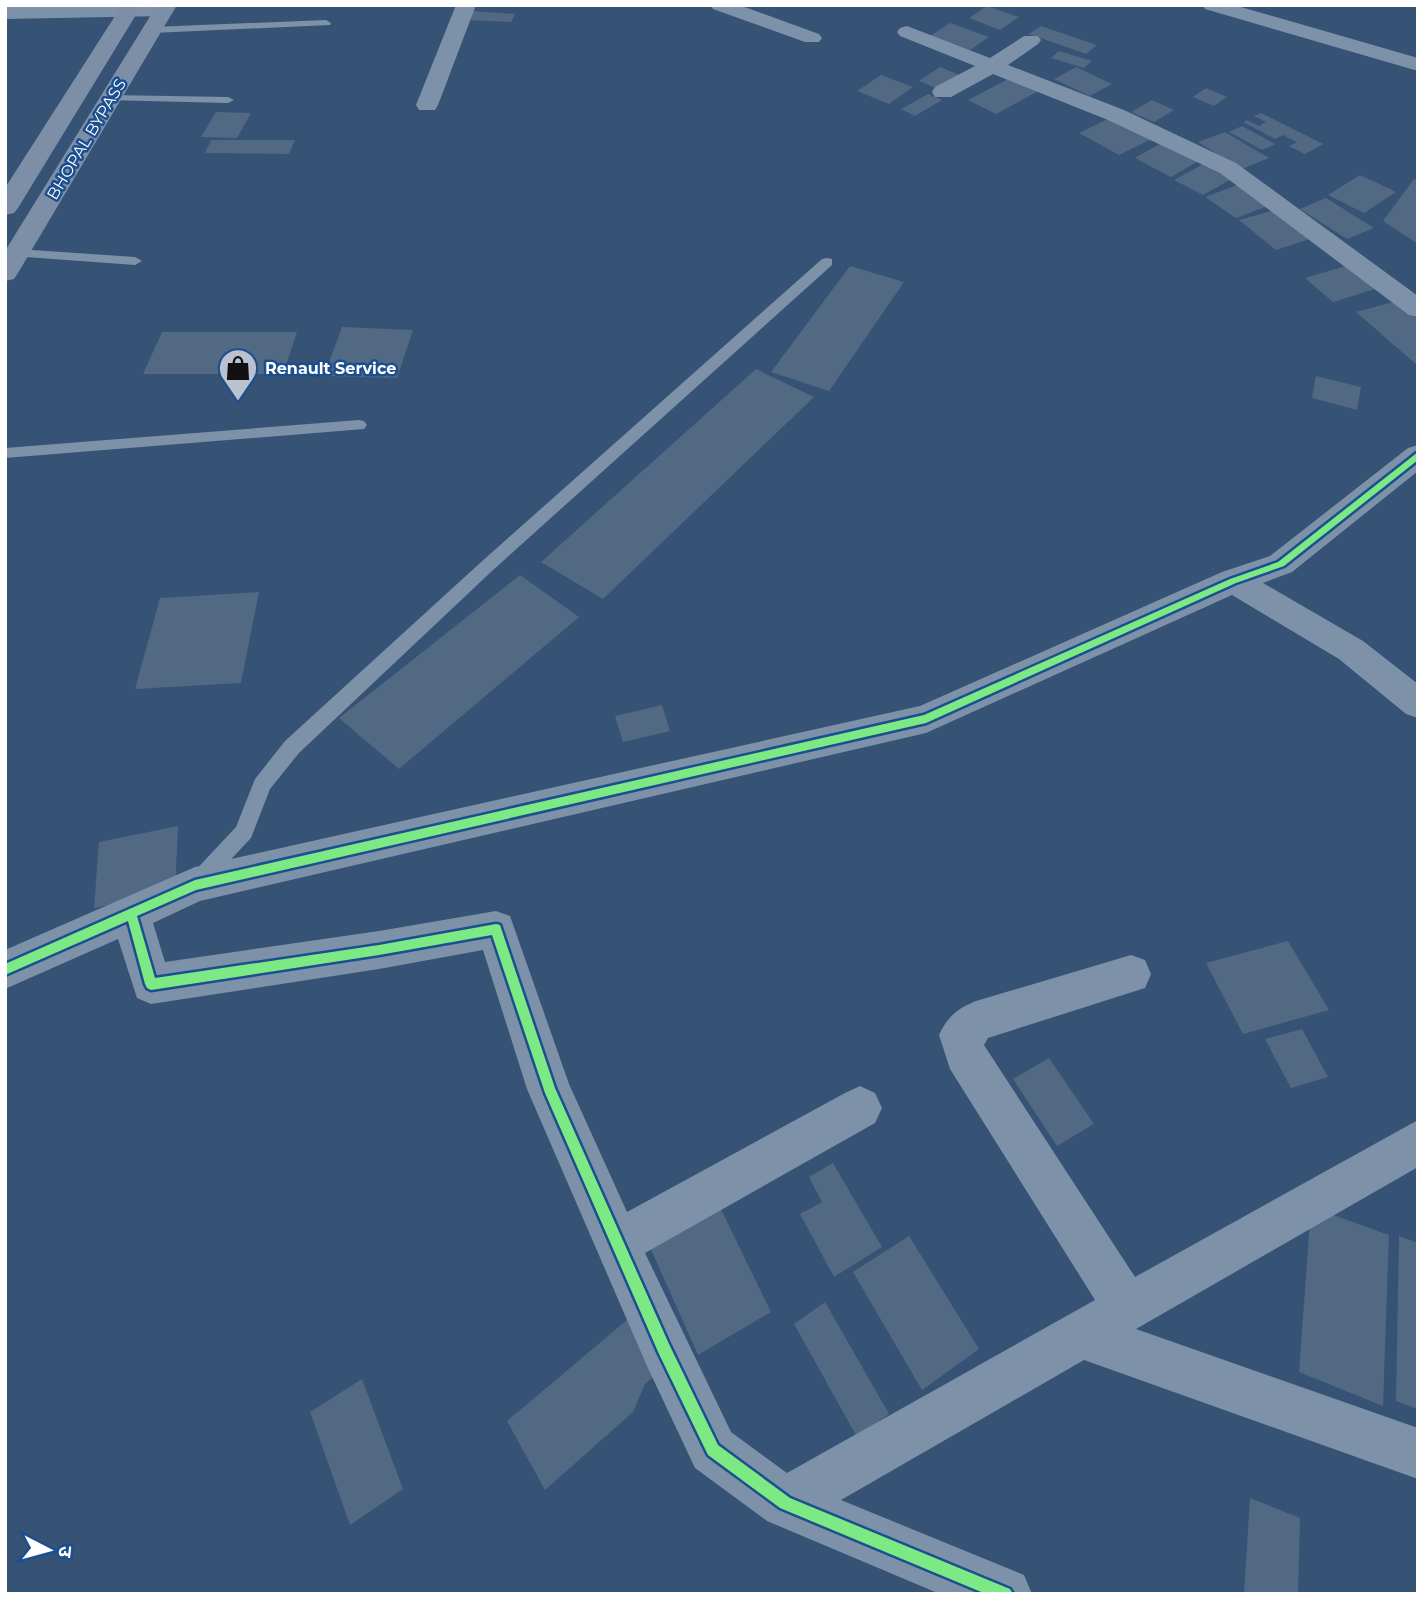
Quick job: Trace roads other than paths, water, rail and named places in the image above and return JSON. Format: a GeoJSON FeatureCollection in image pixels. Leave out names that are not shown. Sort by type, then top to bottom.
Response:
{"type":"FeatureCollection","features":[{"type":"Feature","properties":{"kind":"main road","name":"BHOPAL BYPASS"},"geometry":{"type":"LineString","coordinates":[[5,208],[130,8]]}},
{"type":"Feature","properties":{"kind":"main road","name":"BHOPAL BYPASS"},"geometry":{"type":"LineString","coordinates":[[11,263],[161,15]]}},
{"type":"Feature","properties":{"kind":"street"},"geometry":{"type":"LineString","coordinates":[[427,105],[466,5]]}},
{"type":"Feature","properties":{"kind":"street"},"geometry":{"type":"LineString","coordinates":[[720,5],[812,38]]}},
{"type":"Feature","properties":{"kind":"street"},"geometry":{"type":"LineString","coordinates":[[1212,5],[1418,65]]}},
{"type":"Feature","properties":{"kind":"street"},"geometry":{"type":"LineString","coordinates":[[5,13],[130,8],[161,15]]}},
{"type":"Feature","properties":{"kind":"street"},"geometry":{"type":"LineString","coordinates":[[907,32],[1116,115],[1228,168],[1418,309]]}},
{"type":"Feature","properties":{"kind":"street"},"geometry":{"type":"LineString","coordinates":[[943,92],[992,66],[1031,40]]}},
{"type":"Feature","properties":{"kind":"street"},"geometry":{"type":"LineString","coordinates":[[5,970],[195,885],[926,719],[1233,581],[1282,564],[1418,455]]}},
{"type":"Feature","properties":{"kind":"street"},"geometry":{"type":"LineString","coordinates":[[1233,581],[1351,650],[1418,704]]}},
{"type":"Feature","properties":{"kind":"street"},"geometry":{"type":"LineString","coordinates":[[131,913],[151,984],[379,950],[496,929],[549,1089],[713,1450],[785,1503],[1005,1594]]}},
{"type":"Feature","properties":{"kind":"street"},"geometry":{"type":"LineString","coordinates":[[1127,1307],[965,1054],[960,1035],[976,1021],[1131,974]]}},
{"type":"Feature","properties":{"kind":"street"},"geometry":{"type":"LineString","coordinates":[[617,1243],[860,1108]]}},
{"type":"Feature","properties":{"kind":"street"},"geometry":{"type":"LineString","coordinates":[[785,1503],[1418,1142]]}},
{"type":"Feature","properties":{"kind":"street"},"geometry":{"type":"LineString","coordinates":[[1080,1334],[1418,1454]]}},
{"type":"Feature","properties":{"kind":"lane"},"geometry":{"type":"LineString","coordinates":[[161,15],[326,23]]}},
{"type":"Feature","properties":{"kind":"lane"},"geometry":{"type":"LineString","coordinates":[[110,98],[228,100]]}},
{"type":"Feature","properties":{"kind":"lane"},"geometry":{"type":"LineString","coordinates":[[11,263],[135,261]]}},
{"type":"Feature","properties":{"kind":"lane"},"geometry":{"type":"LineString","coordinates":[[195,885],[244,832],[262,785],[292,747],[486,567],[827,262]]}},
{"type":"Feature","properties":{"kind":"lane"},"geometry":{"type":"LineString","coordinates":[[5,453],[359,425]]}},
{"type":"Feature","properties":{"kind":"place","name":"Renault Service"},"geometry":{"type":"Point","coordinates":[238,402]}}]}
